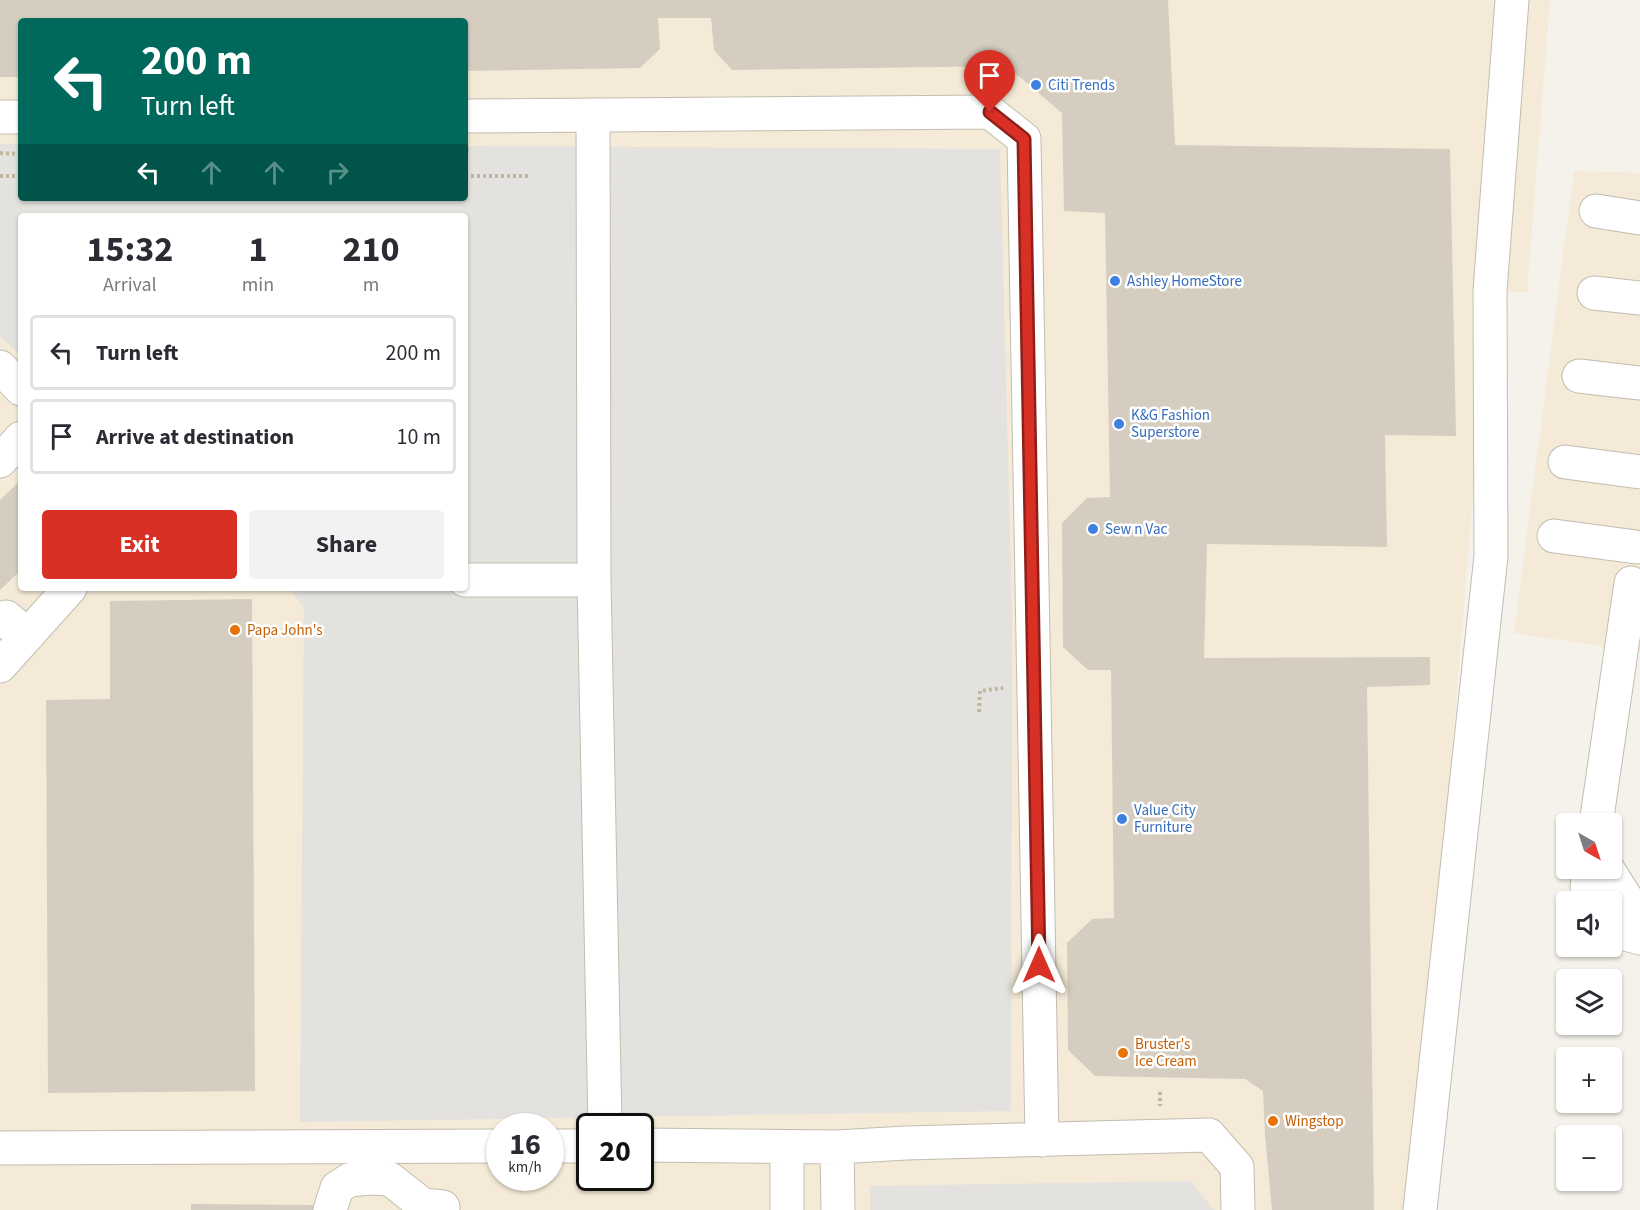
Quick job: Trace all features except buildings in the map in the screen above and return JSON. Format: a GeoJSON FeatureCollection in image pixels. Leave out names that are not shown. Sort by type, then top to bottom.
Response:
{"type":"FeatureCollection","features":[{"type":"Feature","properties":{"kind":"lane"},"geometry":{"type":"LineString","coordinates":[[1420,1210],[1491,556],[1490,291],[1512,0]]}},
{"type":"Feature","properties":{"kind":"lane"},"geometry":{"type":"LineString","coordinates":[[468,129],[593,115],[990,112],[1024,139],[1042,1140]]}},
{"type":"Feature","properties":{"kind":"lane"},"geometry":{"type":"LineString","coordinates":[[593,115],[594,580],[605,1113]]}},
{"type":"Feature","properties":{"kind":"lane"},"geometry":{"type":"LineString","coordinates":[[0,117],[18,117]]}},
{"type":"Feature","properties":{"kind":"lane"},"geometry":{"type":"LineString","coordinates":[[1596,212],[1640,218]]}},
{"type":"Feature","properties":{"kind":"lane"},"geometry":{"type":"LineString","coordinates":[[1594,293],[1640,298]]}},
{"type":"Feature","properties":{"kind":"lane"},"geometry":{"type":"LineString","coordinates":[[0,367],[18,386]]}},
{"type":"Feature","properties":{"kind":"lane"},"geometry":{"type":"LineString","coordinates":[[1579,376],[1640,383]]}},
{"type":"Feature","properties":{"kind":"lane"},"geometry":{"type":"LineString","coordinates":[[0,461],[18,441]]}},
{"type":"Feature","properties":{"kind":"lane"},"geometry":{"type":"LineString","coordinates":[[1565,462],[1640,472]]}},
{"type":"Feature","properties":{"kind":"lane"},"geometry":{"type":"LineString","coordinates":[[1554,536],[1638,534],[1628,680],[1598,813]]}},
{"type":"Feature","properties":{"kind":"lane"},"geometry":{"type":"LineString","coordinates":[[468,580],[594,580]]}},
{"type":"Feature","properties":{"kind":"lane"},"geometry":{"type":"LineString","coordinates":[[0,666],[14,629],[66,591]]}},
{"type":"Feature","properties":{"kind":"lane"},"geometry":{"type":"LineString","coordinates":[[1613,879],[1640,920]]}},
{"type":"Feature","properties":{"kind":"lane"},"geometry":{"type":"LineString","coordinates":[[1622,933],[1640,938]]}},
{"type":"Feature","properties":{"kind":"lane"},"geometry":{"type":"LineString","coordinates":[[654,1145],[837,1148],[906,1143],[1209,1136],[1237,1167],[1238,1210]]}},
{"type":"Feature","properties":{"kind":"lane"},"geometry":{"type":"LineString","coordinates":[[0,1148],[486,1146]]}},
{"type":"Feature","properties":{"kind":"lane"},"geometry":{"type":"LineString","coordinates":[[787,1147],[787,1210]]}},
{"type":"Feature","properties":{"kind":"lane"},"geometry":{"type":"LineString","coordinates":[[837,1148],[838,1210]]}},
{"type":"Feature","properties":{"kind":"lane"},"geometry":{"type":"LineString","coordinates":[[330,1210],[337,1188],[349,1180],[370,1178],[390,1179],[423,1204],[443,1207]]}},
{"type":"Feature","properties":{"kind":"path"},"geometry":{"type":"LineString","coordinates":[[0,153],[18,154]]}},
{"type":"Feature","properties":{"kind":"path"},"geometry":{"type":"LineString","coordinates":[[0,176],[18,176]]}},
{"type":"Feature","properties":{"kind":"path"},"geometry":{"type":"LineString","coordinates":[[468,176],[528,176]]}},
{"type":"Feature","properties":{"kind":"path"},"geometry":{"type":"LineString","coordinates":[[979,712],[980,691],[1007,688]]}},
{"type":"Feature","properties":{"kind":"shaded area"},"geometry":{"type":"Polygon","coordinates":[[[0,0],[1550,0],[1527,292],[1490,291],[1414,1210],[0,1210],[0,0]]]}},
{"type":"Feature","properties":{"kind":"shaded area"},"geometry":{"type":"Polygon","coordinates":[[[0,144],[18,144],[18,201],[468,201],[468,146],[1000,149],[1012,612],[1011,1111],[654,1117],[654,1113],[576,1113],[576,1118],[564,1118],[564,1113],[486,1113],[486,1119],[300,1122],[304,608],[291,591],[468,591],[468,213],[18,213],[18,353],[0,336],[0,144]]]}},
{"type":"Feature","properties":{"kind":"shaded area"},"geometry":{"type":"Polygon","coordinates":[[[1574,171],[1640,173],[1640,652],[1514,633],[1574,171]]]}},
{"type":"Feature","properties":{"kind":"shaded area"},"geometry":{"type":"Polygon","coordinates":[[[1190,1181],[1214,1210],[870,1210],[870,1186],[1190,1181]]]}},
{"type":"Feature","properties":{"kind":"place","name":"Citi Trends"},"geometry":{"type":"Point","coordinates":[1036,85]}},
{"type":"Feature","properties":{"kind":"place","name":"Ashley HomeStore"},"geometry":{"type":"Point","coordinates":[1115,281]}},
{"type":"Feature","properties":{"kind":"place","name":"K&G Fashion Superstore"},"geometry":{"type":"Point","coordinates":[1119,424]}},
{"type":"Feature","properties":{"kind":"place","name":"Sew n Vac"},"geometry":{"type":"Point","coordinates":[1093,529]}},
{"type":"Feature","properties":{"kind":"place","name":"Papa John's"},"geometry":{"type":"Point","coordinates":[235,630]}},
{"type":"Feature","properties":{"kind":"place","name":"Value City Furniture"},"geometry":{"type":"Point","coordinates":[1122,819]}},
{"type":"Feature","properties":{"kind":"place","name":"Bruster's Ice Cream"},"geometry":{"type":"Point","coordinates":[1123,1053]}},
{"type":"Feature","properties":{"kind":"place","name":"Wingstop"},"geometry":{"type":"Point","coordinates":[1273,1121]}},
{"type":"Feature","properties":{"kind":"route"},"geometry":{"type":"LineString","coordinates":[[990,112],[1024,139],[1039,965]]}}]}
